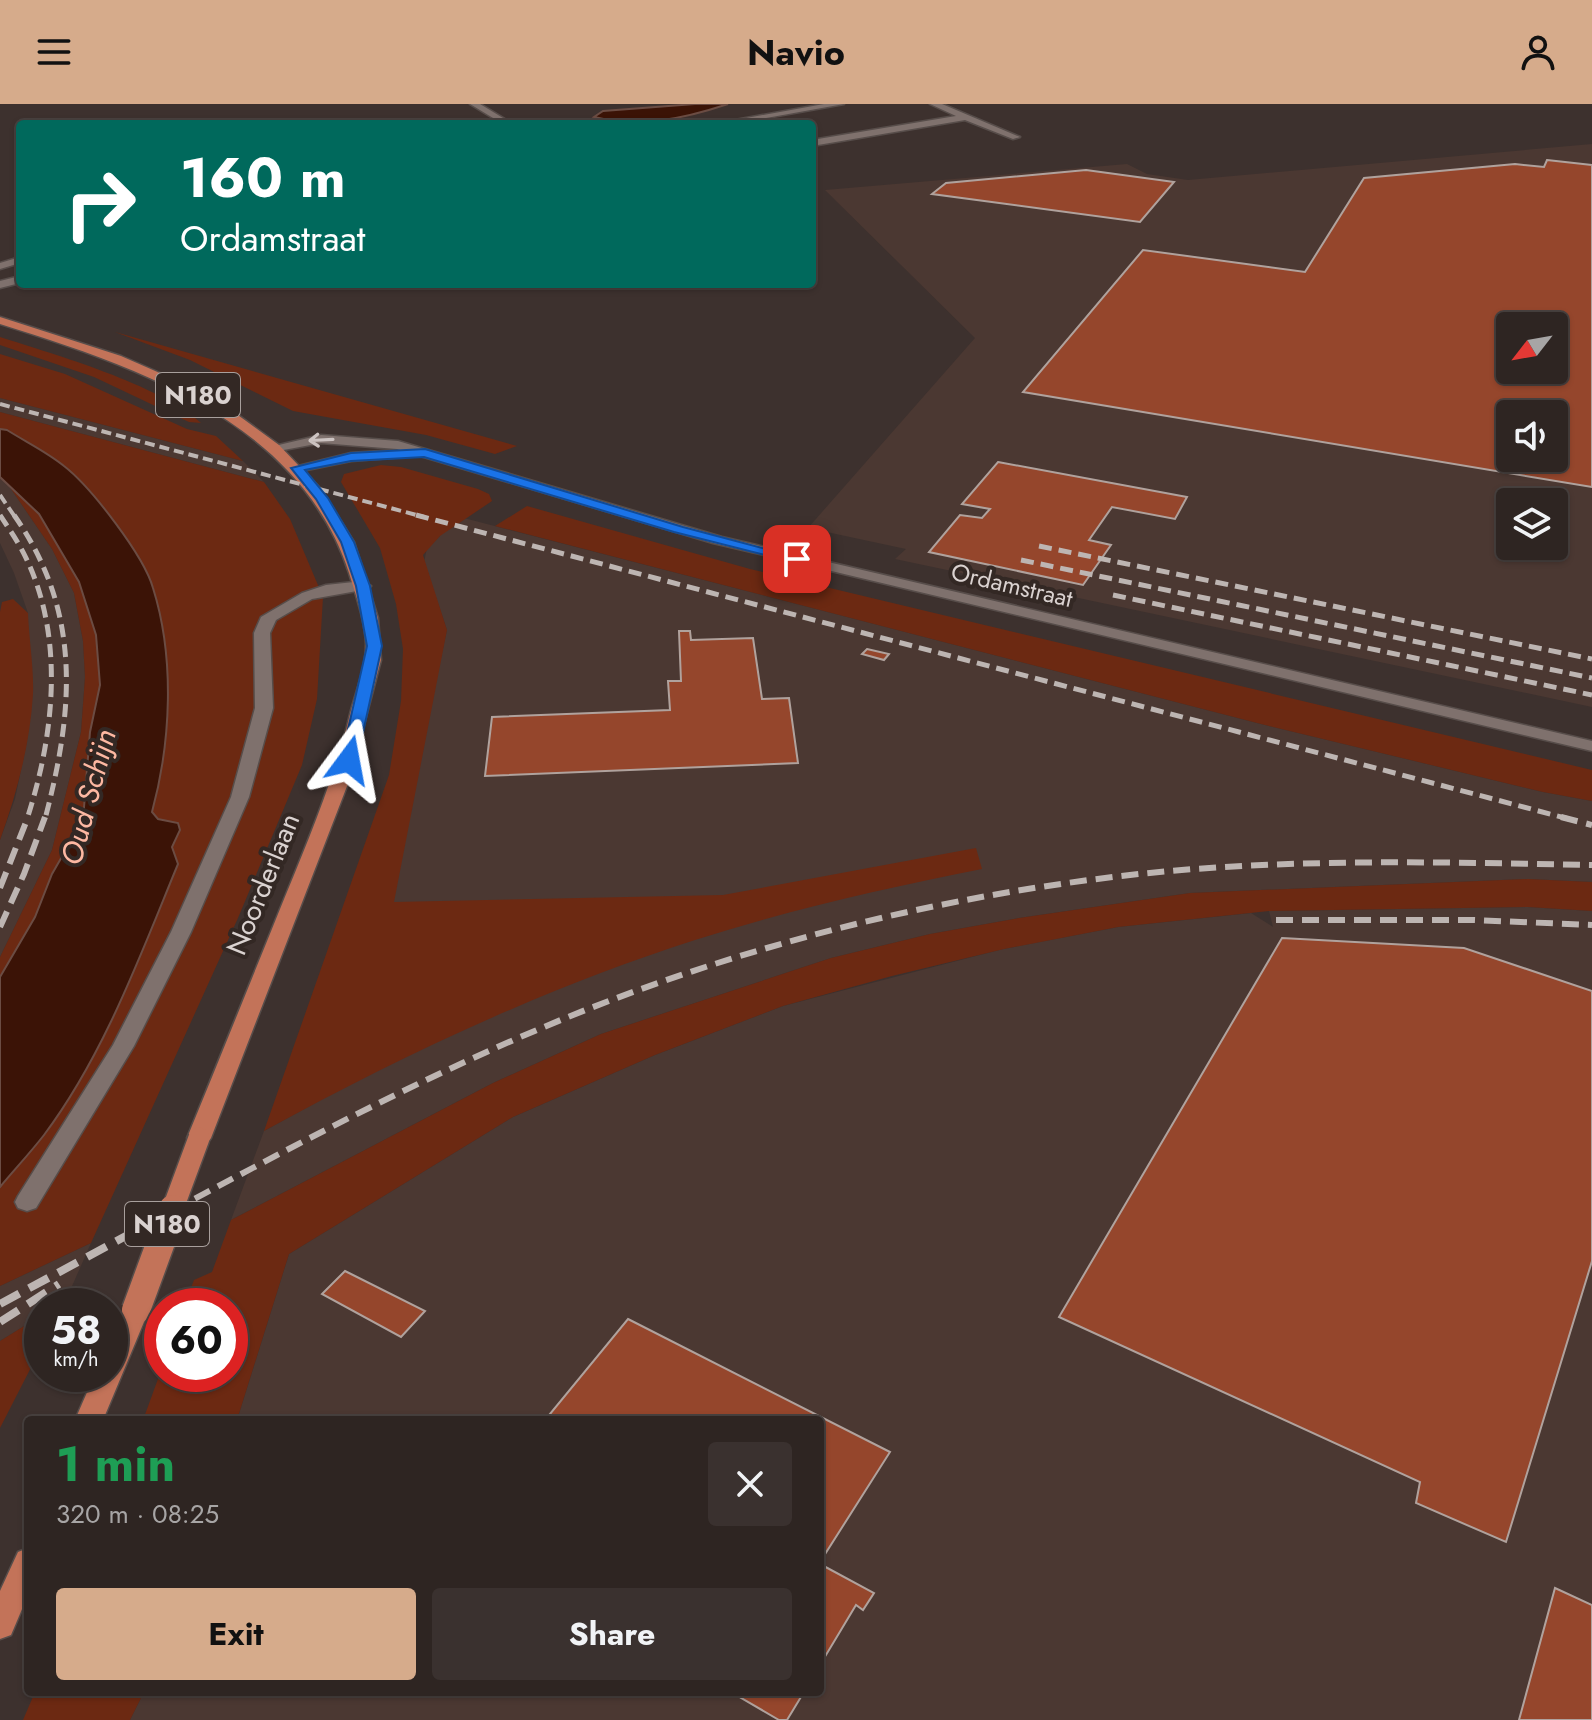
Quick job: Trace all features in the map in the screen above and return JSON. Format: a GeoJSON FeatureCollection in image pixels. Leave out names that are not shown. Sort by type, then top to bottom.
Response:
{"type":"FeatureCollection","features":[{"type":"Feature","properties":{"kind":"main road","name":"Noorderlaan"},"geometry":{"type":"LineString","coordinates":[[0,320],[114,357],[170,381],[225,411],[297,468],[334,517],[347,542],[363,586],[375,646],[349,760],[199,1138],[128,1328]]}},
{"type":"Feature","properties":{"kind":"main road","name":"Noorderlaan"},"geometry":{"type":"LineString","coordinates":[[91,1416],[101,1392]]}},
{"type":"Feature","properties":{"kind":"main road"},"geometry":{"type":"LineString","coordinates":[[0,1625],[24,1570]]}},
{"type":"Feature","properties":{"kind":"street"},"geometry":{"type":"LineString","coordinates":[[474,104],[502,120]]}},
{"type":"Feature","properties":{"kind":"street"},"geometry":{"type":"LineString","coordinates":[[742,120],[840,104]]}},
{"type":"Feature","properties":{"kind":"street"},"geometry":{"type":"LineString","coordinates":[[934,104],[1016,137]]}},
{"type":"Feature","properties":{"kind":"street"},"geometry":{"type":"LineString","coordinates":[[816,142],[965,117]]}},
{"type":"Feature","properties":{"kind":"street","name":"Ordamstraat"},"geometry":{"type":"LineString","coordinates":[[273,448],[321,439],[398,445],[718,540],[1592,746]]}},
{"type":"Feature","properties":{"kind":"street","name":"Ordamstraat"},"geometry":{"type":"LineString","coordinates":[[297,468],[351,457],[425,453]]}},
{"type":"Feature","properties":{"kind":"street"},"geometry":{"type":"LineString","coordinates":[[27,1202],[123,1046],[181,932],[240,797],[264,708],[262,633],[269,617],[289,603],[307,596],[326,590],[363,586]]}},
{"type":"Feature","properties":{"kind":"shaded area"},"geometry":{"type":"Polygon","coordinates":[[[1592,144],[1592,707],[895,559],[906,549],[808,528],[975,338],[825,190],[1127,164],[1147,174],[1188,180],[1592,144]]]}},
{"type":"Feature","properties":{"kind":"shaded area"},"geometry":{"type":"Polygon","coordinates":[[[115,332],[517,446],[495,454],[426,435],[293,411],[190,360],[115,332]]]}},
{"type":"Feature","properties":{"kind":"shaded area"},"geometry":{"type":"Polygon","coordinates":[[[0,337],[133,383],[182,409],[201,423],[189,422],[94,377],[0,345],[0,337]]]}},
{"type":"Feature","properties":{"kind":"shaded area"},"geometry":{"type":"Polygon","coordinates":[[[0,354],[65,374],[187,429],[216,436],[243,461],[0,398],[0,354]]]}},
{"type":"Feature","properties":{"kind":"shaded area"},"geometry":{"type":"Polygon","coordinates":[[[0,398],[243,461],[264,482],[0,412],[0,398]]]}},
{"type":"Feature","properties":{"kind":"shaded area"},"geometry":{"type":"Polygon","coordinates":[[[0,412],[264,482],[290,519],[323,597],[317,699],[302,765],[238,918],[91,1243],[0,1286],[0,957],[52,850],[81,732],[85,677],[83,641],[74,593],[52,549],[7,483],[0,478],[0,412]]]}},
{"type":"Feature","properties":{"kind":"shaded area"},"geometry":{"type":"Polygon","coordinates":[[[381,465],[401,467],[478,489],[489,494],[492,501],[440,536],[423,555],[447,630],[394,902],[723,895],[976,848],[982,869],[802,909],[639,959],[475,1025],[368,1076],[264,1131],[389,775],[401,701],[403,649],[396,604],[380,548],[341,482],[344,474],[381,465]]]}},
{"type":"Feature","properties":{"kind":"shaded area"},"geometry":{"type":"Polygon","coordinates":[[[0,478],[7,483],[52,549],[74,593],[83,641],[85,677],[81,732],[52,850],[0,957],[0,840],[15,799],[27,741],[28,613],[0,543],[0,478]]]}},
{"type":"Feature","properties":{"kind":"shaded area"},"geometry":{"type":"Polygon","coordinates":[[[371,494],[1261,724],[1592,801],[1592,882],[1528,879],[1190,893],[930,934],[831,958],[601,1034],[493,1083],[231,1220],[264,1131],[349,1084],[447,630],[424,562],[427,548],[440,536],[371,494]]]}},
{"type":"Feature","properties":{"kind":"shaded area"},"geometry":{"type":"Polygon","coordinates":[[[527,506],[750,569],[1592,770],[1592,801],[1261,724],[495,526],[527,506]]]}},
{"type":"Feature","properties":{"kind":"shaded area"},"geometry":{"type":"Polygon","coordinates":[[[13,599],[28,613],[33,694],[22,768],[0,840],[0,612],[2,602],[13,599]]]}},
{"type":"Feature","properties":{"kind":"shaded area"},"geometry":{"type":"Polygon","coordinates":[[[1528,879],[1592,882],[1592,911],[1528,907],[1269,911],[1118,927],[1004,949],[783,1006],[655,1055],[513,1117],[289,1254],[248,1385],[248,1288],[191,1288],[194,1280],[212,1272],[231,1220],[493,1083],[601,1034],[831,958],[930,934],[1190,893],[1528,879]]]}},
{"type":"Feature","properties":{"kind":"shaded area"},"geometry":{"type":"Polygon","coordinates":[[[1528,907],[1592,911],[1592,1720],[130,1720],[142,1696],[824,1696],[824,1416],[238,1416],[289,1254],[513,1117],[655,1055],[783,1006],[1003,949],[1118,927],[1251,913],[1273,927],[1269,911],[1528,907]]]}},
{"type":"Feature","properties":{"kind":"shaded area"},"geometry":{"type":"Polygon","coordinates":[[[91,1243],[71,1288],[24,1288],[24,1326],[0,1341],[0,1286],[91,1243]]]}},
{"type":"Feature","properties":{"kind":"shaded area"},"geometry":{"type":"Polygon","coordinates":[[[24,1326],[24,1381],[0,1428],[0,1341],[24,1326]]]}},
{"type":"Feature","properties":{"kind":"shaded area"},"geometry":{"type":"Polygon","coordinates":[[[153,1392],[246,1392],[238,1416],[144,1416],[153,1392]]]}},
{"type":"Feature","properties":{"kind":"shaded area"},"geometry":{"type":"Polygon","coordinates":[[[33,1696],[142,1696],[130,1720],[23,1720],[33,1696]]]}},
{"type":"Feature","properties":{"kind":"water"},"geometry":{"type":"Polygon","coordinates":[[[728,104],[661,120],[594,117],[603,111],[728,104]]]}},
{"type":"Feature","properties":{"kind":"water","name":"Oud Schijn"},"geometry":{"type":"Polygon","coordinates":[[[0,429],[44,452],[75,476],[115,523],[148,574],[165,643],[168,700],[163,757],[152,812],[158,819],[178,823],[180,830],[172,847],[178,864],[103,1038],[44,1135],[0,1187],[0,977],[35,917],[52,874],[83,820],[90,732],[100,685],[96,635],[79,582],[39,514],[0,477],[0,429]]]}},
{"type":"Feature","properties":{"kind":"building"},"geometry":{"type":"Polygon","coordinates":[[[1547,160],[1592,165],[1592,487],[1502,472],[1568,472],[1568,400],[1496,400],[1496,471],[1023,392],[1143,250],[1305,272],[1364,178],[1515,164],[1544,167],[1547,160]]]}},
{"type":"Feature","properties":{"kind":"building"},"geometry":{"type":"Polygon","coordinates":[[[1086,170],[1174,182],[1140,222],[932,194],[946,183],[1086,170]]]}},
{"type":"Feature","properties":{"kind":"building"},"geometry":{"type":"Polygon","coordinates":[[[998,462],[1187,497],[1175,519],[1112,507],[1089,540],[1111,545],[1083,585],[929,552],[960,515],[982,518],[990,509],[962,504],[998,462]]]}},
{"type":"Feature","properties":{"kind":"building"},"geometry":{"type":"Polygon","coordinates":[[[679,631],[690,631],[691,640],[753,638],[762,699],[789,698],[798,763],[485,776],[492,717],[670,710],[668,681],[681,681],[679,631]]]}},
{"type":"Feature","properties":{"kind":"building"},"geometry":{"type":"Polygon","coordinates":[[[867,649],[889,654],[884,660],[862,654],[867,649]]]}},
{"type":"Feature","properties":{"kind":"building"},"geometry":{"type":"Polygon","coordinates":[[[1282,938],[1464,948],[1592,991],[1592,1261],[1506,1542],[1416,1503],[1420,1482],[1059,1317],[1282,938]]]}},
{"type":"Feature","properties":{"kind":"building"},"geometry":{"type":"Polygon","coordinates":[[[345,1271],[425,1311],[401,1337],[322,1294],[345,1271]]]}},
{"type":"Feature","properties":{"kind":"building"},"geometry":{"type":"Polygon","coordinates":[[[628,1319],[819,1416],[548,1416],[628,1319]]]}},
{"type":"Feature","properties":{"kind":"building"},"geometry":{"type":"Polygon","coordinates":[[[824,1418],[890,1452],[824,1556],[824,1418]]]}},
{"type":"Feature","properties":{"kind":"building"},"geometry":{"type":"Polygon","coordinates":[[[824,1566],[874,1593],[863,1610],[856,1605],[824,1658],[824,1566]]]}},
{"type":"Feature","properties":{"kind":"building"},"geometry":{"type":"Polygon","coordinates":[[[1555,1588],[1592,1605],[1592,1720],[1519,1720],[1555,1588]]]}},
{"type":"Feature","properties":{"kind":"building"},"geometry":{"type":"Polygon","coordinates":[[[738,1696],[802,1696],[787,1720],[779,1720],[738,1696]]]}},
{"type":"Feature","properties":{"kind":"railway"},"geometry":{"type":"LineString","coordinates":[[0,404],[424,517]]}},
{"type":"Feature","properties":{"kind":"railway"},"geometry":{"type":"LineString","coordinates":[[0,495],[15,517]]}},
{"type":"Feature","properties":{"kind":"railway"},"geometry":{"type":"LineString","coordinates":[[0,515],[23,552],[38,589],[51,654],[49,721],[44,755],[27,819]]}},
{"type":"Feature","properties":{"kind":"railway"},"geometry":{"type":"LineString","coordinates":[[14,515],[36,551],[52,588],[66,662],[62,739],[45,819]]}},
{"type":"Feature","properties":{"kind":"railway"},"geometry":{"type":"LineString","coordinates":[[416,515],[1569,819]]}},
{"type":"Feature","properties":{"kind":"railway"},"geometry":{"type":"LineString","coordinates":[[1039,546],[1592,659]]}},
{"type":"Feature","properties":{"kind":"railway"},"geometry":{"type":"LineString","coordinates":[[1021,560],[1592,678]]}},
{"type":"Feature","properties":{"kind":"railway"},"geometry":{"type":"LineString","coordinates":[[1113,595],[1592,695]]}},
{"type":"Feature","properties":{"kind":"railway"},"geometry":{"type":"LineString","coordinates":[[0,888],[28,817]]}},
{"type":"Feature","properties":{"kind":"railway"},"geometry":{"type":"LineString","coordinates":[[0,927],[45,817]]}},
{"type":"Feature","properties":{"kind":"railway"},"geometry":{"type":"LineString","coordinates":[[1561,817],[1592,825]]}},
{"type":"Feature","properties":{"kind":"railway"},"geometry":{"type":"LineString","coordinates":[[172,1211],[377,1104],[534,1031],[720,962],[854,924],[991,895],[1187,870],[1361,862],[1592,865]]}},
{"type":"Feature","properties":{"kind":"railway"},"geometry":{"type":"LineString","coordinates":[[1276,920],[1474,920],[1592,925]]}},
{"type":"Feature","properties":{"kind":"railway"},"geometry":{"type":"LineString","coordinates":[[0,1304],[176,1209]]}},
{"type":"Feature","properties":{"kind":"railway"},"geometry":{"type":"LineString","coordinates":[[0,1322],[59,1284]]}},
{"type":"Feature","properties":{"kind":"route"},"geometry":{"type":"LineString","coordinates":[[349,760],[375,646],[363,586],[347,542],[334,517],[297,468],[376,454],[425,453],[679,529],[797,559]]}}]}
